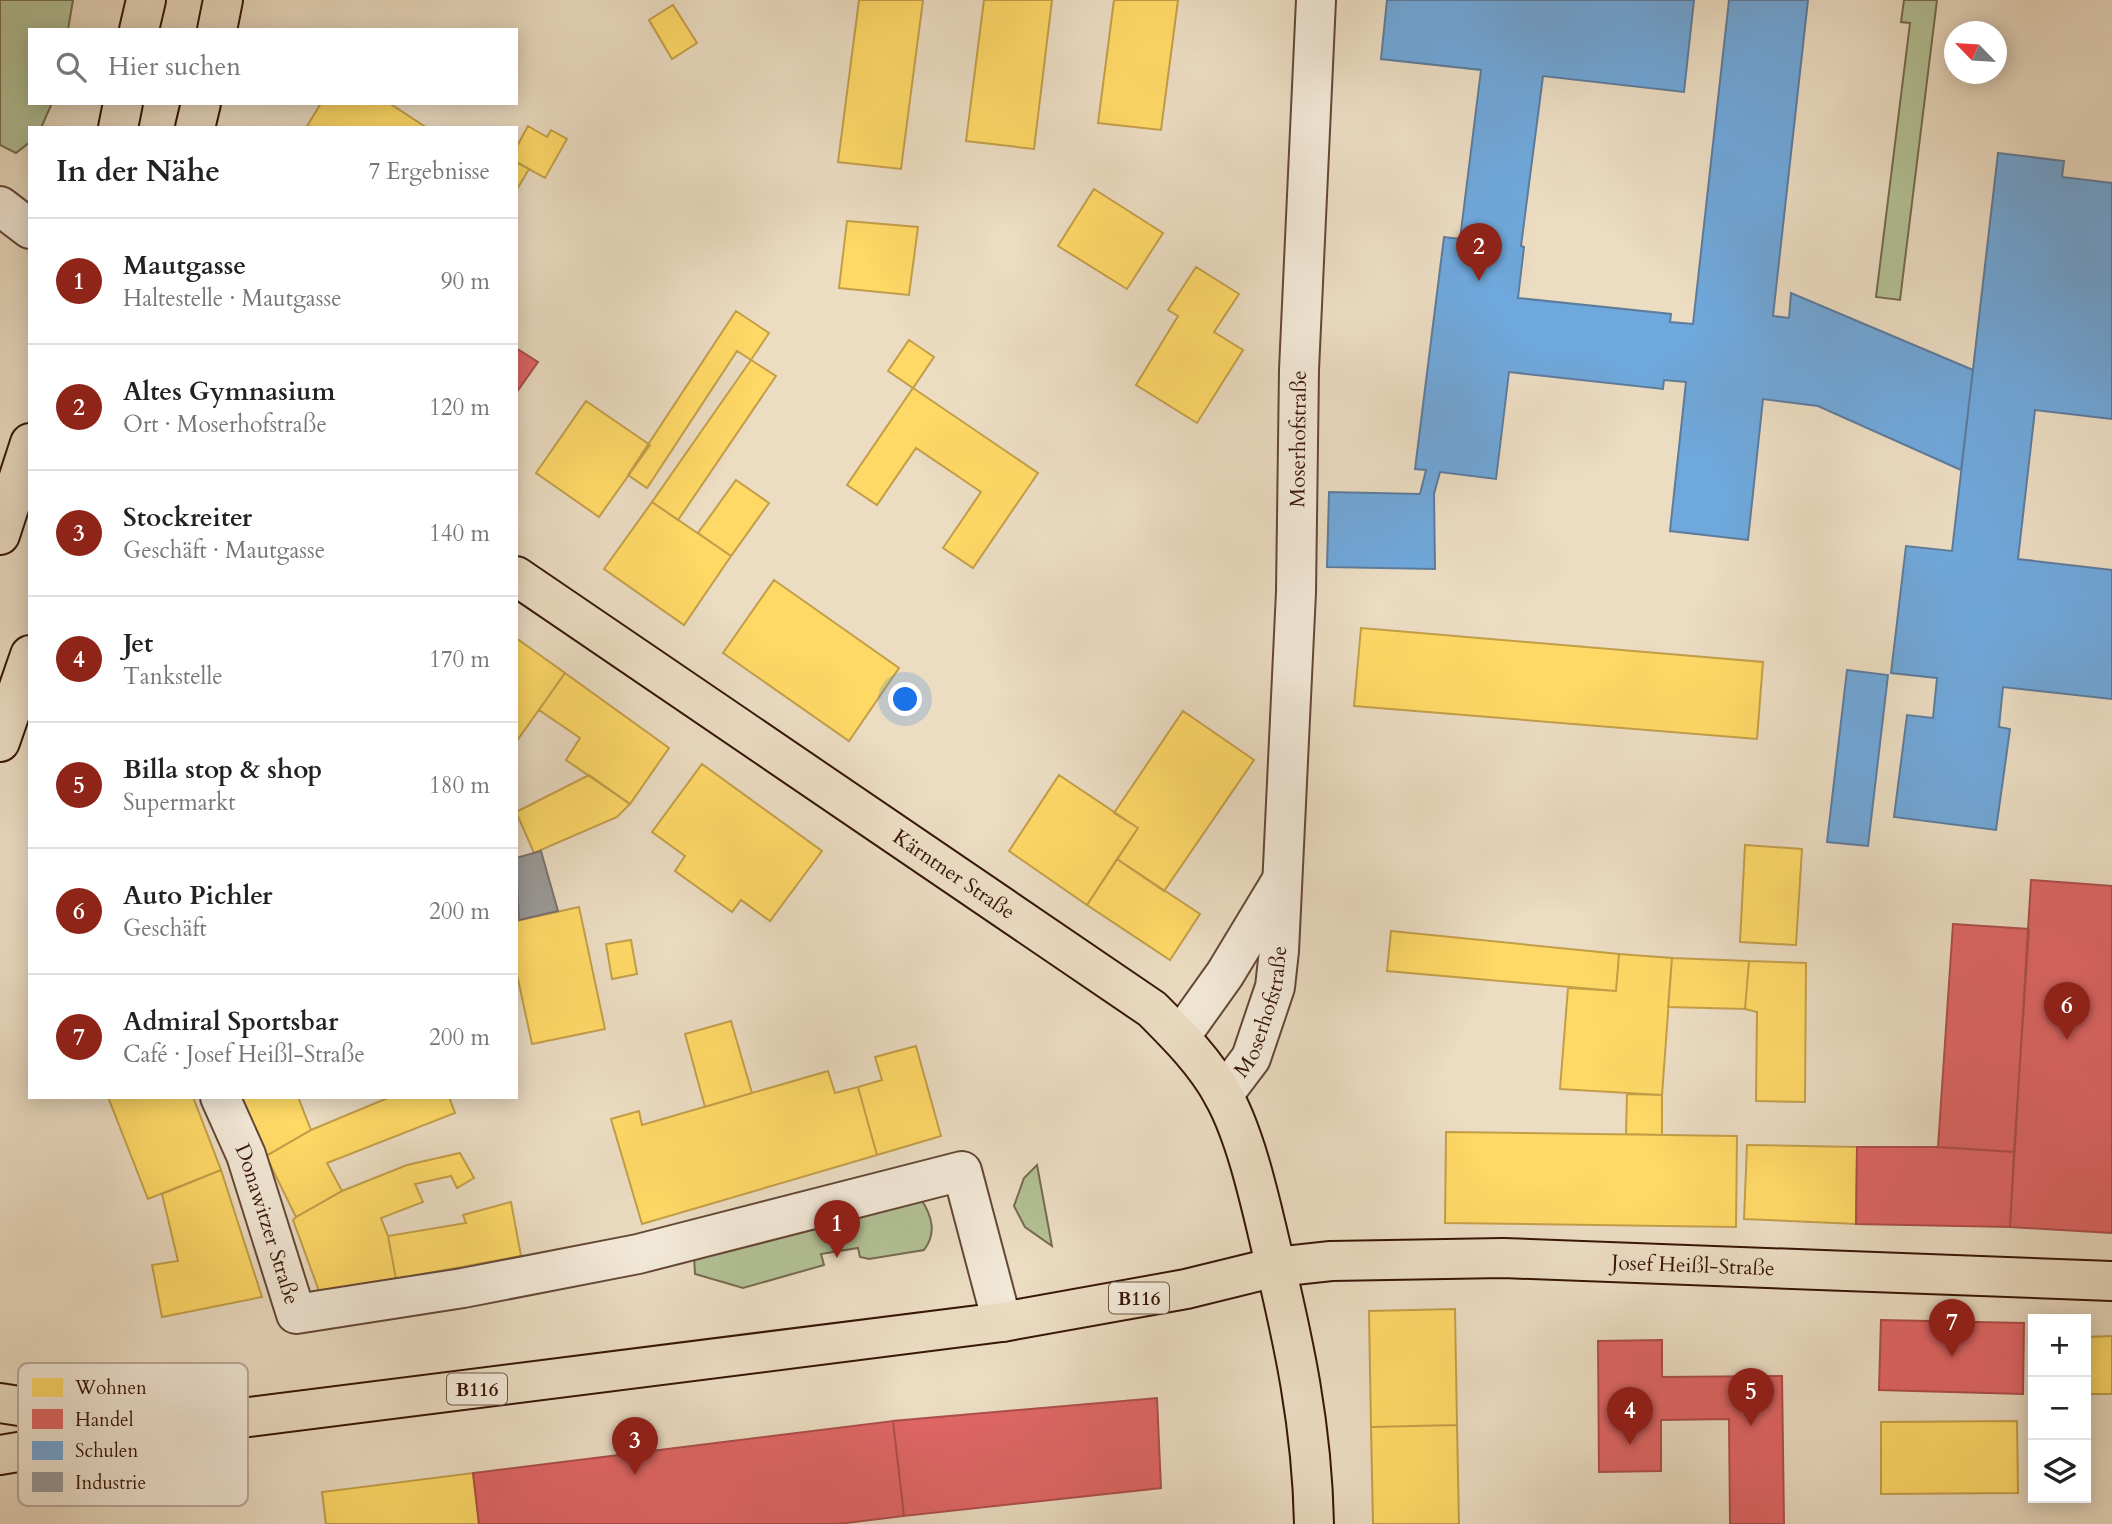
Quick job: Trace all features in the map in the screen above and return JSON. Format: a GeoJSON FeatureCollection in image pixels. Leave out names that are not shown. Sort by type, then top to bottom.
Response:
{"type":"FeatureCollection","features":[{"type":"Feature","properties":{"kind":"main road"},"geometry":{"type":"LineString","coordinates":[[139,28],[145,0]]}},
{"type":"Feature","properties":{"kind":"main road"},"geometry":{"type":"LineString","coordinates":[[217,28],[223,0]]}},
{"type":"Feature","properties":{"kind":"main road"},"geometry":{"type":"LineString","coordinates":[[118,126],[123,105]]}},
{"type":"Feature","properties":{"kind":"main road"},"geometry":{"type":"LineString","coordinates":[[195,126],[201,105]]}},
{"type":"Feature","properties":{"kind":"main road"},"geometry":{"type":"LineString","coordinates":[[0,535],[28,449]]}},
{"type":"Feature","properties":{"kind":"main road","name":"Kärntner Straße"},"geometry":{"type":"LineString","coordinates":[[518,577],[1152,1009],[1180,1037],[1223,1095],[1256,1183],[1295,1346],[1312,1457],[1314,1524]]}},
{"type":"Feature","properties":{"kind":"main road"},"geometry":{"type":"LineString","coordinates":[[0,743],[28,661]]}},
{"type":"Feature","properties":{"kind":"main road","name":"Josef Heißl-Straße"},"geometry":{"type":"LineString","coordinates":[[1276,1267],[1331,1261],[1503,1258],[2112,1281]]}},
{"type":"Feature","properties":{"kind":"main road","name":"B116"},"geometry":{"type":"LineString","coordinates":[[248,1416],[1002,1322],[1186,1289],[1276,1267]]}},
{"type":"Feature","properties":{"kind":"main road","name":"B116"},"geometry":{"type":"LineString","coordinates":[[0,1455],[18,1452]]}},
{"type":"Feature","properties":{"kind":"street","name":"Moserhofstraße"},"geometry":{"type":"LineString","coordinates":[[1223,1095],[1251,1058],[1275,987],[1283,878],[1296,592],[1299,370],[1316,0]]}},
{"type":"Feature","properties":{"kind":"street"},"geometry":{"type":"LineString","coordinates":[[0,206],[28,227]]}},
{"type":"Feature","properties":{"kind":"street","name":"Moserhofstraße"},"geometry":{"type":"LineString","coordinates":[[1180,1037],[1225,974],[1283,878]]}},
{"type":"Feature","properties":{"kind":"street","name":"Donawitzer Straße"},"geometry":{"type":"LineString","coordinates":[[221,1099],[246,1154],[296,1314],[463,1288],[638,1254],[962,1171],[1002,1322]]}},
{"type":"Feature","properties":{"kind":"green space"},"geometry":{"type":"Polygon","coordinates":[[[0,0],[73,0],[68,28],[28,28],[28,105],[51,105],[42,126],[28,126],[28,144],[16,153],[0,145],[0,0]]]}},
{"type":"Feature","properties":{"kind":"green space"},"geometry":{"type":"Polygon","coordinates":[[[1904,0],[1937,0],[1900,300],[1876,297],[1910,23],[1901,22],[1904,0]]]}},
{"type":"Feature","properties":{"kind":"green space"},"geometry":{"type":"Polygon","coordinates":[[[1037,1165],[1052,1246],[1025,1227],[1014,1206],[1024,1178],[1037,1165]]]}},
{"type":"Feature","properties":{"kind":"green space"},"geometry":{"type":"Polygon","coordinates":[[[921,1199],[928,1212],[932,1231],[924,1250],[869,1259],[860,1257],[858,1248],[821,1254],[824,1265],[743,1288],[695,1274],[694,1255],[921,1199]]]}},
{"type":"Feature","properties":{"kind":"building: Wohnen"},"geometry":{"type":"Polygon","coordinates":[[[859,0],[923,0],[901,169],[838,162],[859,0]]]}},
{"type":"Feature","properties":{"kind":"building: Wohnen"},"geometry":{"type":"Polygon","coordinates":[[[984,0],[1052,0],[1034,149],[966,141],[984,0]]]}},
{"type":"Feature","properties":{"kind":"building: Wohnen"},"geometry":{"type":"Polygon","coordinates":[[[1114,0],[1178,0],[1161,130],[1098,123],[1114,0]]]}},
{"type":"Feature","properties":{"kind":"building: Wohnen"},"geometry":{"type":"Polygon","coordinates":[[[673,5],[697,43],[672,59],[649,20],[673,5]]]}},
{"type":"Feature","properties":{"kind":"building: Wohnen"},"geometry":{"type":"Polygon","coordinates":[[[320,105],[392,105],[424,126],[307,126],[320,105]]]}},
{"type":"Feature","properties":{"kind":"building: Wohnen"},"geometry":{"type":"Polygon","coordinates":[[[528,126],[547,137],[551,130],[567,139],[545,178],[518,163],[518,144],[528,126]]]}},
{"type":"Feature","properties":{"kind":"building: Wohnen"},"geometry":{"type":"Polygon","coordinates":[[[518,163],[529,169],[518,188],[518,163]]]}},
{"type":"Feature","properties":{"kind":"building: Wohnen"},"geometry":{"type":"Polygon","coordinates":[[[1094,189],[1163,233],[1127,289],[1058,246],[1094,189]]]}},
{"type":"Feature","properties":{"kind":"building: Wohnen"},"geometry":{"type":"Polygon","coordinates":[[[847,221],[918,227],[909,295],[839,288],[847,221]]]}},
{"type":"Feature","properties":{"kind":"building: Wohnen"},"geometry":{"type":"Polygon","coordinates":[[[1196,267],[1239,294],[1214,332],[1243,350],[1197,423],[1136,385],[1178,316],[1168,310],[1196,267]]]}},
{"type":"Feature","properties":{"kind":"building: Wohnen"},"geometry":{"type":"Polygon","coordinates":[[[736,311],[769,333],[751,360],[737,351],[647,488],[628,475],[736,311]]]}},
{"type":"Feature","properties":{"kind":"building: Wohnen"},"geometry":{"type":"Polygon","coordinates":[[[909,340],[934,357],[913,388],[888,371],[909,340]]]}},
{"type":"Feature","properties":{"kind":"building: Wohnen"},"geometry":{"type":"Polygon","coordinates":[[[751,360],[776,376],[678,520],[652,502],[751,360]]]}},
{"type":"Feature","properties":{"kind":"building: Wohnen"},"geometry":{"type":"Polygon","coordinates":[[[913,388],[1038,473],[973,568],[943,548],[981,492],[916,448],[877,505],[847,485],[913,388]]]}},
{"type":"Feature","properties":{"kind":"building: Wohnen"},"geometry":{"type":"Polygon","coordinates":[[[586,401],[650,445],[599,517],[536,473],[586,401]]]}},
{"type":"Feature","properties":{"kind":"building: Wohnen"},"geometry":{"type":"Polygon","coordinates":[[[736,480],[769,503],[731,556],[698,533],[736,480]]]}},
{"type":"Feature","properties":{"kind":"building: Wohnen"},"geometry":{"type":"Polygon","coordinates":[[[652,502],[731,556],[684,625],[604,569],[652,502]]]}},
{"type":"Feature","properties":{"kind":"building: Wohnen"},"geometry":{"type":"Polygon","coordinates":[[[774,580],[899,668],[849,741],[723,653],[774,580]]]}},
{"type":"Feature","properties":{"kind":"building: Wohnen"},"geometry":{"type":"Polygon","coordinates":[[[1361,628],[1763,662],[1757,739],[1354,706],[1361,628]]]}},
{"type":"Feature","properties":{"kind":"building: Wohnen"},"geometry":{"type":"Polygon","coordinates":[[[518,639],[565,673],[518,739],[518,639]]]}},
{"type":"Feature","properties":{"kind":"building: Wohnen"},"geometry":{"type":"Polygon","coordinates":[[[565,673],[669,748],[630,804],[566,760],[580,738],[539,710],[565,673]]]}},
{"type":"Feature","properties":{"kind":"building: Wohnen"},"geometry":{"type":"Polygon","coordinates":[[[1183,711],[1254,760],[1164,891],[1117,859],[1138,828],[1114,813],[1183,711]]]}},
{"type":"Feature","properties":{"kind":"building: Wohnen"},"geometry":{"type":"Polygon","coordinates":[[[702,764],[822,851],[770,921],[741,900],[732,912],[675,871],[685,856],[652,832],[702,764]]]}},
{"type":"Feature","properties":{"kind":"building: Wohnen"},"geometry":{"type":"Polygon","coordinates":[[[589,775],[630,804],[617,817],[534,853],[518,811],[589,775]]]}},
{"type":"Feature","properties":{"kind":"building: Wohnen"},"geometry":{"type":"Polygon","coordinates":[[[1059,775],[1138,828],[1087,905],[1009,851],[1059,775]]]}},
{"type":"Feature","properties":{"kind":"building: Wohnen"},"geometry":{"type":"Polygon","coordinates":[[[1745,845],[1802,849],[1796,945],[1740,942],[1745,845]]]}},
{"type":"Feature","properties":{"kind":"building: Wohnen"},"geometry":{"type":"Polygon","coordinates":[[[1117,859],[1200,914],[1170,960],[1087,905],[1117,859]]]}},
{"type":"Feature","properties":{"kind":"building: Wohnen"},"geometry":{"type":"Polygon","coordinates":[[[579,907],[605,1029],[532,1044],[518,979],[518,921],[579,907]]]}},
{"type":"Feature","properties":{"kind":"building: Wohnen"},"geometry":{"type":"Polygon","coordinates":[[[1391,931],[1619,954],[1616,991],[1387,971],[1391,931]]]}},
{"type":"Feature","properties":{"kind":"building: Wohnen"},"geometry":{"type":"Polygon","coordinates":[[[631,940],[637,974],[612,979],[606,944],[631,940]]]}},
{"type":"Feature","properties":{"kind":"building: Wohnen"},"geometry":{"type":"Polygon","coordinates":[[[1619,954],[1672,958],[1662,1095],[1560,1089],[1568,988],[1616,991],[1619,954]]]}},
{"type":"Feature","properties":{"kind":"building: Wohnen"},"geometry":{"type":"Polygon","coordinates":[[[1672,958],[1749,961],[1745,1009],[1668,1007],[1672,958]]]}},
{"type":"Feature","properties":{"kind":"building: Wohnen"},"geometry":{"type":"Polygon","coordinates":[[[1749,961],[1806,963],[1805,1102],[1756,1101],[1757,1012],[1745,1009],[1749,961]]]}},
{"type":"Feature","properties":{"kind":"building: Wohnen"},"geometry":{"type":"Polygon","coordinates":[[[731,1021],[752,1093],[705,1107],[685,1034],[731,1021]]]}},
{"type":"Feature","properties":{"kind":"building: Wohnen"},"geometry":{"type":"Polygon","coordinates":[[[916,1046],[941,1136],[877,1155],[858,1087],[882,1080],[875,1057],[916,1046]]]}},
{"type":"Feature","properties":{"kind":"building: Wohnen"},"geometry":{"type":"Polygon","coordinates":[[[828,1071],[835,1093],[858,1087],[877,1155],[642,1224],[611,1119],[639,1111],[642,1125],[828,1071]]]}},
{"type":"Feature","properties":{"kind":"building: Wohnen"},"geometry":{"type":"Polygon","coordinates":[[[1627,1094],[1662,1095],[1662,1135],[1626,1134],[1627,1094]]]}},
{"type":"Feature","properties":{"kind":"building: Wohnen"},"geometry":{"type":"Polygon","coordinates":[[[109,1099],[194,1099],[221,1170],[148,1199],[109,1099]]]}},
{"type":"Feature","properties":{"kind":"building: Wohnen"},"geometry":{"type":"Polygon","coordinates":[[[242,1099],[299,1099],[311,1130],[266,1156],[242,1099]]]}},
{"type":"Feature","properties":{"kind":"building: Wohnen"},"geometry":{"type":"Polygon","coordinates":[[[385,1099],[450,1099],[455,1113],[327,1163],[342,1191],[296,1217],[266,1156],[311,1130],[385,1099]]]}},
{"type":"Feature","properties":{"kind":"building: Wohnen"},"geometry":{"type":"Polygon","coordinates":[[[1446,1132],[1737,1136],[1736,1227],[1445,1223],[1446,1132]]]}},
{"type":"Feature","properties":{"kind":"building: Wohnen"},"geometry":{"type":"Polygon","coordinates":[[[1747,1145],[1857,1147],[1856,1224],[1744,1219],[1747,1145]]]}},
{"type":"Feature","properties":{"kind":"building: Wohnen"},"geometry":{"type":"Polygon","coordinates":[[[460,1153],[474,1178],[457,1188],[451,1176],[415,1184],[423,1202],[381,1218],[388,1236],[396,1279],[319,1291],[293,1220],[296,1217],[342,1191],[407,1165],[460,1153]]]}},
{"type":"Feature","properties":{"kind":"building: Wohnen"},"geometry":{"type":"Polygon","coordinates":[[[221,1170],[262,1297],[162,1317],[152,1265],[178,1261],[162,1194],[221,1170]]]}},
{"type":"Feature","properties":{"kind":"building: Wohnen"},"geometry":{"type":"Polygon","coordinates":[[[511,1202],[521,1256],[396,1279],[388,1236],[466,1223],[463,1215],[511,1202]]]}},
{"type":"Feature","properties":{"kind":"building: Wohnen"},"geometry":{"type":"Polygon","coordinates":[[[1455,1309],[1457,1425],[1371,1427],[1369,1311],[1455,1309]]]}},
{"type":"Feature","properties":{"kind":"building: Wohnen"},"geometry":{"type":"Polygon","coordinates":[[[2112,1336],[2112,1394],[2091,1394],[2091,1337],[2112,1336]]]}},
{"type":"Feature","properties":{"kind":"building: Wohnen"},"geometry":{"type":"Polygon","coordinates":[[[2017,1421],[2018,1493],[1881,1494],[1881,1422],[2017,1421]]]}},
{"type":"Feature","properties":{"kind":"building: Wohnen"},"geometry":{"type":"Polygon","coordinates":[[[1457,1425],[1459,1524],[1373,1524],[1371,1427],[1457,1425]]]}},
{"type":"Feature","properties":{"kind":"building: Wohnen"},"geometry":{"type":"Polygon","coordinates":[[[473,1473],[479,1524],[326,1524],[322,1492],[473,1473]]]}},
{"type":"Feature","properties":{"kind":"building: Handel"},"geometry":{"type":"Polygon","coordinates":[[[518,349],[538,362],[518,390],[518,349]]]}},
{"type":"Feature","properties":{"kind":"building: Handel"},"geometry":{"type":"Polygon","coordinates":[[[2031,880],[2112,886],[2112,1233],[2010,1227],[2031,880]]]}},
{"type":"Feature","properties":{"kind":"building: Handel"},"geometry":{"type":"Polygon","coordinates":[[[1953,924],[2029,929],[2014,1152],[1938,1147],[1953,924]]]}},
{"type":"Feature","properties":{"kind":"building: Handel"},"geometry":{"type":"Polygon","coordinates":[[[1857,1147],[1938,1147],[2014,1152],[2010,1227],[1856,1224],[1857,1147]]]}},
{"type":"Feature","properties":{"kind":"building: Handel"},"geometry":{"type":"Polygon","coordinates":[[[1881,1320],[2024,1323],[2023,1394],[1879,1390],[1881,1320]]]}},
{"type":"Feature","properties":{"kind":"building: Handel"},"geometry":{"type":"Polygon","coordinates":[[[1662,1340],[1662,1377],[1782,1376],[1784,1524],[1730,1524],[1729,1419],[1661,1420],[1661,1471],[1599,1472],[1598,1341],[1662,1340]]]}},
{"type":"Feature","properties":{"kind":"building: Handel"},"geometry":{"type":"Polygon","coordinates":[[[1157,1398],[1161,1488],[904,1516],[893,1421],[1157,1398]]]}},
{"type":"Feature","properties":{"kind":"building: Handel"},"geometry":{"type":"Polygon","coordinates":[[[893,1421],[904,1516],[838,1524],[479,1524],[473,1473],[893,1421]]]}},
{"type":"Feature","properties":{"kind":"building: Schulen"},"geometry":{"type":"Polygon","coordinates":[[[1387,0],[1694,0],[1684,92],[1543,76],[1521,246],[1524,247],[1518,298],[1671,314],[1670,322],[1693,324],[1729,0],[1808,0],[1773,316],[1789,318],[1791,293],[1973,370],[1961,470],[1818,406],[1763,399],[1748,540],[1670,531],[1686,382],[1664,380],[1663,389],[1509,372],[1496,479],[1440,472],[1434,494],[1435,569],[1327,567],[1329,492],[1420,494],[1426,470],[1415,469],[1444,237],[1460,239],[1481,70],[1381,59],[1387,0]]]}},
{"type":"Feature","properties":{"kind":"building: Schulen"},"geometry":{"type":"Polygon","coordinates":[[[1998,153],[2064,161],[2062,177],[2112,183],[2112,419],[2035,410],[2018,559],[2112,570],[2112,699],[2003,687],[1999,727],[2010,729],[1996,830],[1894,817],[1907,715],[1933,718],[1937,678],[1891,673],[1906,546],[1952,551],[1998,153]]]}},
{"type":"Feature","properties":{"kind":"building: Schulen"},"geometry":{"type":"Polygon","coordinates":[[[1847,670],[1888,675],[1868,846],[1827,842],[1847,670]]]}},
{"type":"Feature","properties":{"kind":"building: Industrie"},"geometry":{"type":"Polygon","coordinates":[[[541,851],[558,911],[519,920],[518,857],[541,851]]]}},
{"type":"Feature","properties":{"kind":"place","name":"Altes Gymnasium"},"geometry":{"type":"Point","coordinates":[1479,281]}},
{"type":"Feature","properties":{"kind":"place","name":"Auto Pichler"},"geometry":{"type":"Point","coordinates":[2067,1040]}},
{"type":"Feature","properties":{"kind":"place","name":"Mautgasse"},"geometry":{"type":"Point","coordinates":[837,1258]}},
{"type":"Feature","properties":{"kind":"place","name":"Admiral Sportsbar"},"geometry":{"type":"Point","coordinates":[1952,1357]}},
{"type":"Feature","properties":{"kind":"place","name":"Billa stop & shop"},"geometry":{"type":"Point","coordinates":[1751,1426]}},
{"type":"Feature","properties":{"kind":"place","name":"Jet"},"geometry":{"type":"Point","coordinates":[1630,1445]}},
{"type":"Feature","properties":{"kind":"place","name":"Stockreiter"},"geometry":{"type":"Point","coordinates":[635,1475]}}]}
